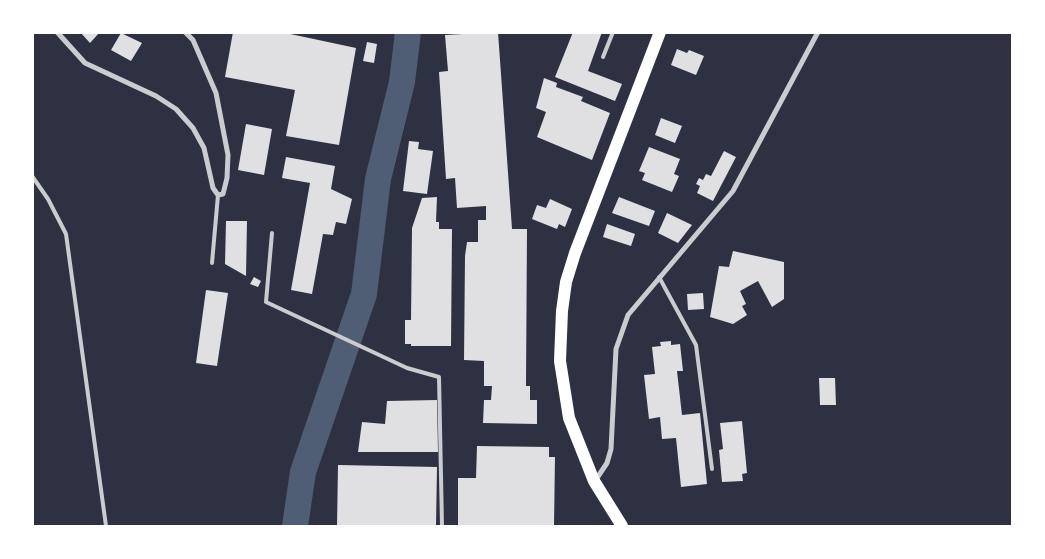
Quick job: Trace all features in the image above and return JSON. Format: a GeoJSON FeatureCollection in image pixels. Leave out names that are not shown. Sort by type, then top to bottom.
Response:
{"type":"FeatureCollection","features":[{"type":"Feature","properties":{"kind":"main road"},"geometry":{"type":"LineString","coordinates":[[622,526],[594,481],[569,418],[560,362],[563,302],[575,253],[660,32]]}},
{"type":"Feature","properties":{"kind":"street"},"geometry":{"type":"LineString","coordinates":[[57,32],[85,63],[156,96],[176,109],[194,128],[204,148],[213,188],[218,195],[223,194],[228,155],[216,92],[194,40],[185,32]]}},
{"type":"Feature","properties":{"kind":"street"},"geometry":{"type":"LineString","coordinates":[[594,481],[607,463],[611,449],[614,421],[614,370],[621,330],[628,315],[732,191],[818,32]]}},
{"type":"Feature","properties":{"kind":"lane"},"geometry":{"type":"LineString","coordinates":[[603,57],[613,32]]}},
{"type":"Feature","properties":{"kind":"lane"},"geometry":{"type":"LineString","coordinates":[[32,176],[48,199],[66,234],[106,526]]}},
{"type":"Feature","properties":{"kind":"lane"},"geometry":{"type":"LineString","coordinates":[[212,263],[218,195]]}},
{"type":"Feature","properties":{"kind":"lane"},"geometry":{"type":"LineString","coordinates":[[272,232],[266,302],[407,368],[439,377],[442,526]]}},
{"type":"Feature","properties":{"kind":"lane"},"geometry":{"type":"LineString","coordinates":[[659,277],[696,345],[712,469]]}},
{"type":"Feature","properties":{"kind":"building"},"geometry":{"type":"Polygon","coordinates":[[[80,32],[100,32],[90,43],[80,32]]]}},
{"type":"Feature","properties":{"kind":"building"},"geometry":{"type":"Polygon","coordinates":[[[233,32],[281,32],[356,48],[339,145],[286,136],[295,90],[225,77],[233,32]]]}},
{"type":"Feature","properties":{"kind":"building"},"geometry":{"type":"Polygon","coordinates":[[[498,32],[512,229],[527,229],[526,386],[530,386],[530,400],[537,400],[537,424],[483,423],[484,400],[491,400],[492,386],[484,386],[484,361],[464,360],[465,256],[467,242],[478,242],[478,220],[486,220],[486,206],[457,208],[455,178],[446,179],[439,72],[448,71],[445,35],[498,32]]]}},
{"type":"Feature","properties":{"kind":"building"},"geometry":{"type":"Polygon","coordinates":[[[573,32],[602,32],[588,71],[622,84],[615,101],[555,77],[573,32]]]}},
{"type":"Feature","properties":{"kind":"building"},"geometry":{"type":"Polygon","coordinates":[[[121,33],[142,43],[131,61],[111,50],[121,33]]]}},
{"type":"Feature","properties":{"kind":"building"},"geometry":{"type":"Polygon","coordinates":[[[367,42],[377,44],[374,63],[363,61],[367,42]]]}},
{"type":"Feature","properties":{"kind":"building"},"geometry":{"type":"Polygon","coordinates":[[[677,49],[687,53],[689,50],[704,56],[696,75],[671,65],[677,49]]]}},
{"type":"Feature","properties":{"kind":"building"},"geometry":{"type":"Polygon","coordinates":[[[544,78],[557,83],[556,87],[583,97],[581,101],[610,113],[592,160],[537,137],[546,112],[536,108],[544,78]]]}},
{"type":"Feature","properties":{"kind":"building"},"geometry":{"type":"Polygon","coordinates":[[[661,118],[682,126],[675,143],[655,135],[661,118]]]}},
{"type":"Feature","properties":{"kind":"building"},"geometry":{"type":"Polygon","coordinates":[[[246,124],[272,129],[264,175],[238,170],[246,124]]]}},
{"type":"Feature","properties":{"kind":"building"},"geometry":{"type":"Polygon","coordinates":[[[409,141],[419,142],[418,149],[433,151],[427,194],[403,191],[409,141]]]}},
{"type":"Feature","properties":{"kind":"building"},"geometry":{"type":"Polygon","coordinates":[[[649,147],[680,159],[674,174],[679,176],[672,192],[642,180],[645,173],[639,171],[649,147]]]}},
{"type":"Feature","properties":{"kind":"building"},"geometry":{"type":"Polygon","coordinates":[[[724,151],[736,157],[713,201],[697,193],[700,186],[696,184],[699,178],[703,180],[706,174],[711,176],[724,151]]]}},
{"type":"Feature","properties":{"kind":"building"},"geometry":{"type":"Polygon","coordinates":[[[286,157],[335,166],[331,189],[352,199],[346,224],[336,222],[333,235],[323,234],[312,294],[291,290],[310,183],[282,178],[286,157]]]}},
{"type":"Feature","properties":{"kind":"building"},"geometry":{"type":"Polygon","coordinates":[[[437,197],[436,222],[439,222],[439,229],[452,229],[451,346],[411,346],[411,344],[405,344],[405,320],[411,320],[412,228],[422,198],[437,197]]]}},
{"type":"Feature","properties":{"kind":"building"},"geometry":{"type":"Polygon","coordinates":[[[619,197],[655,211],[649,226],[612,213],[619,197]]]}},
{"type":"Feature","properties":{"kind":"building"},"geometry":{"type":"Polygon","coordinates":[[[550,199],[572,209],[565,227],[559,224],[557,229],[532,219],[537,205],[546,208],[550,199]]]}},
{"type":"Feature","properties":{"kind":"building"},"geometry":{"type":"Polygon","coordinates":[[[667,213],[692,225],[678,243],[658,233],[667,213]]]}},
{"type":"Feature","properties":{"kind":"building"},"geometry":{"type":"Polygon","coordinates":[[[226,221],[247,221],[246,276],[225,264],[226,221]]]}},
{"type":"Feature","properties":{"kind":"building"},"geometry":{"type":"Polygon","coordinates":[[[607,224],[635,234],[631,246],[603,237],[607,224]]]}},
{"type":"Feature","properties":{"kind":"building"},"geometry":{"type":"Polygon","coordinates":[[[733,251],[784,262],[784,299],[772,307],[758,281],[740,291],[746,304],[742,306],[747,315],[733,324],[710,317],[719,266],[729,267],[733,251]]]}},
{"type":"Feature","properties":{"kind":"building"},"geometry":{"type":"Polygon","coordinates":[[[254,277],[261,281],[258,287],[250,284],[254,277]]]}},
{"type":"Feature","properties":{"kind":"building"},"geometry":{"type":"Polygon","coordinates":[[[206,290],[228,293],[217,366],[196,363],[206,290]]]}},
{"type":"Feature","properties":{"kind":"building"},"geometry":{"type":"Polygon","coordinates":[[[703,293],[704,309],[688,310],[687,294],[703,293]]]}},
{"type":"Feature","properties":{"kind":"building"},"geometry":{"type":"Polygon","coordinates":[[[671,341],[671,345],[680,344],[683,371],[677,371],[682,415],[700,413],[707,484],[681,487],[676,438],[662,439],[660,417],[649,419],[644,375],[655,374],[652,347],[661,346],[660,342],[671,341]]]}},
{"type":"Feature","properties":{"kind":"building"},"geometry":{"type":"Polygon","coordinates":[[[819,378],[835,378],[836,405],[820,405],[819,378]]]}},
{"type":"Feature","properties":{"kind":"building"},"geometry":{"type":"Polygon","coordinates":[[[437,400],[438,452],[358,452],[362,422],[385,424],[387,401],[437,400]]]}},
{"type":"Feature","properties":{"kind":"building"},"geometry":{"type":"Polygon","coordinates":[[[742,421],[747,473],[742,474],[743,481],[722,482],[719,450],[723,449],[720,423],[742,421]]]}},
{"type":"Feature","properties":{"kind":"building"},"geometry":{"type":"Polygon","coordinates":[[[477,446],[549,447],[549,457],[555,457],[554,526],[458,526],[458,478],[476,478],[477,446]]]}},
{"type":"Feature","properties":{"kind":"building"},"geometry":{"type":"Polygon","coordinates":[[[338,465],[437,467],[436,526],[337,526],[338,465]]]}},
{"type":"Feature","properties":{"kind":"waterway"},"geometry":{"type":"LineString","coordinates":[[295,526],[303,472],[364,294],[378,179],[402,82],[408,32]]}}]}
